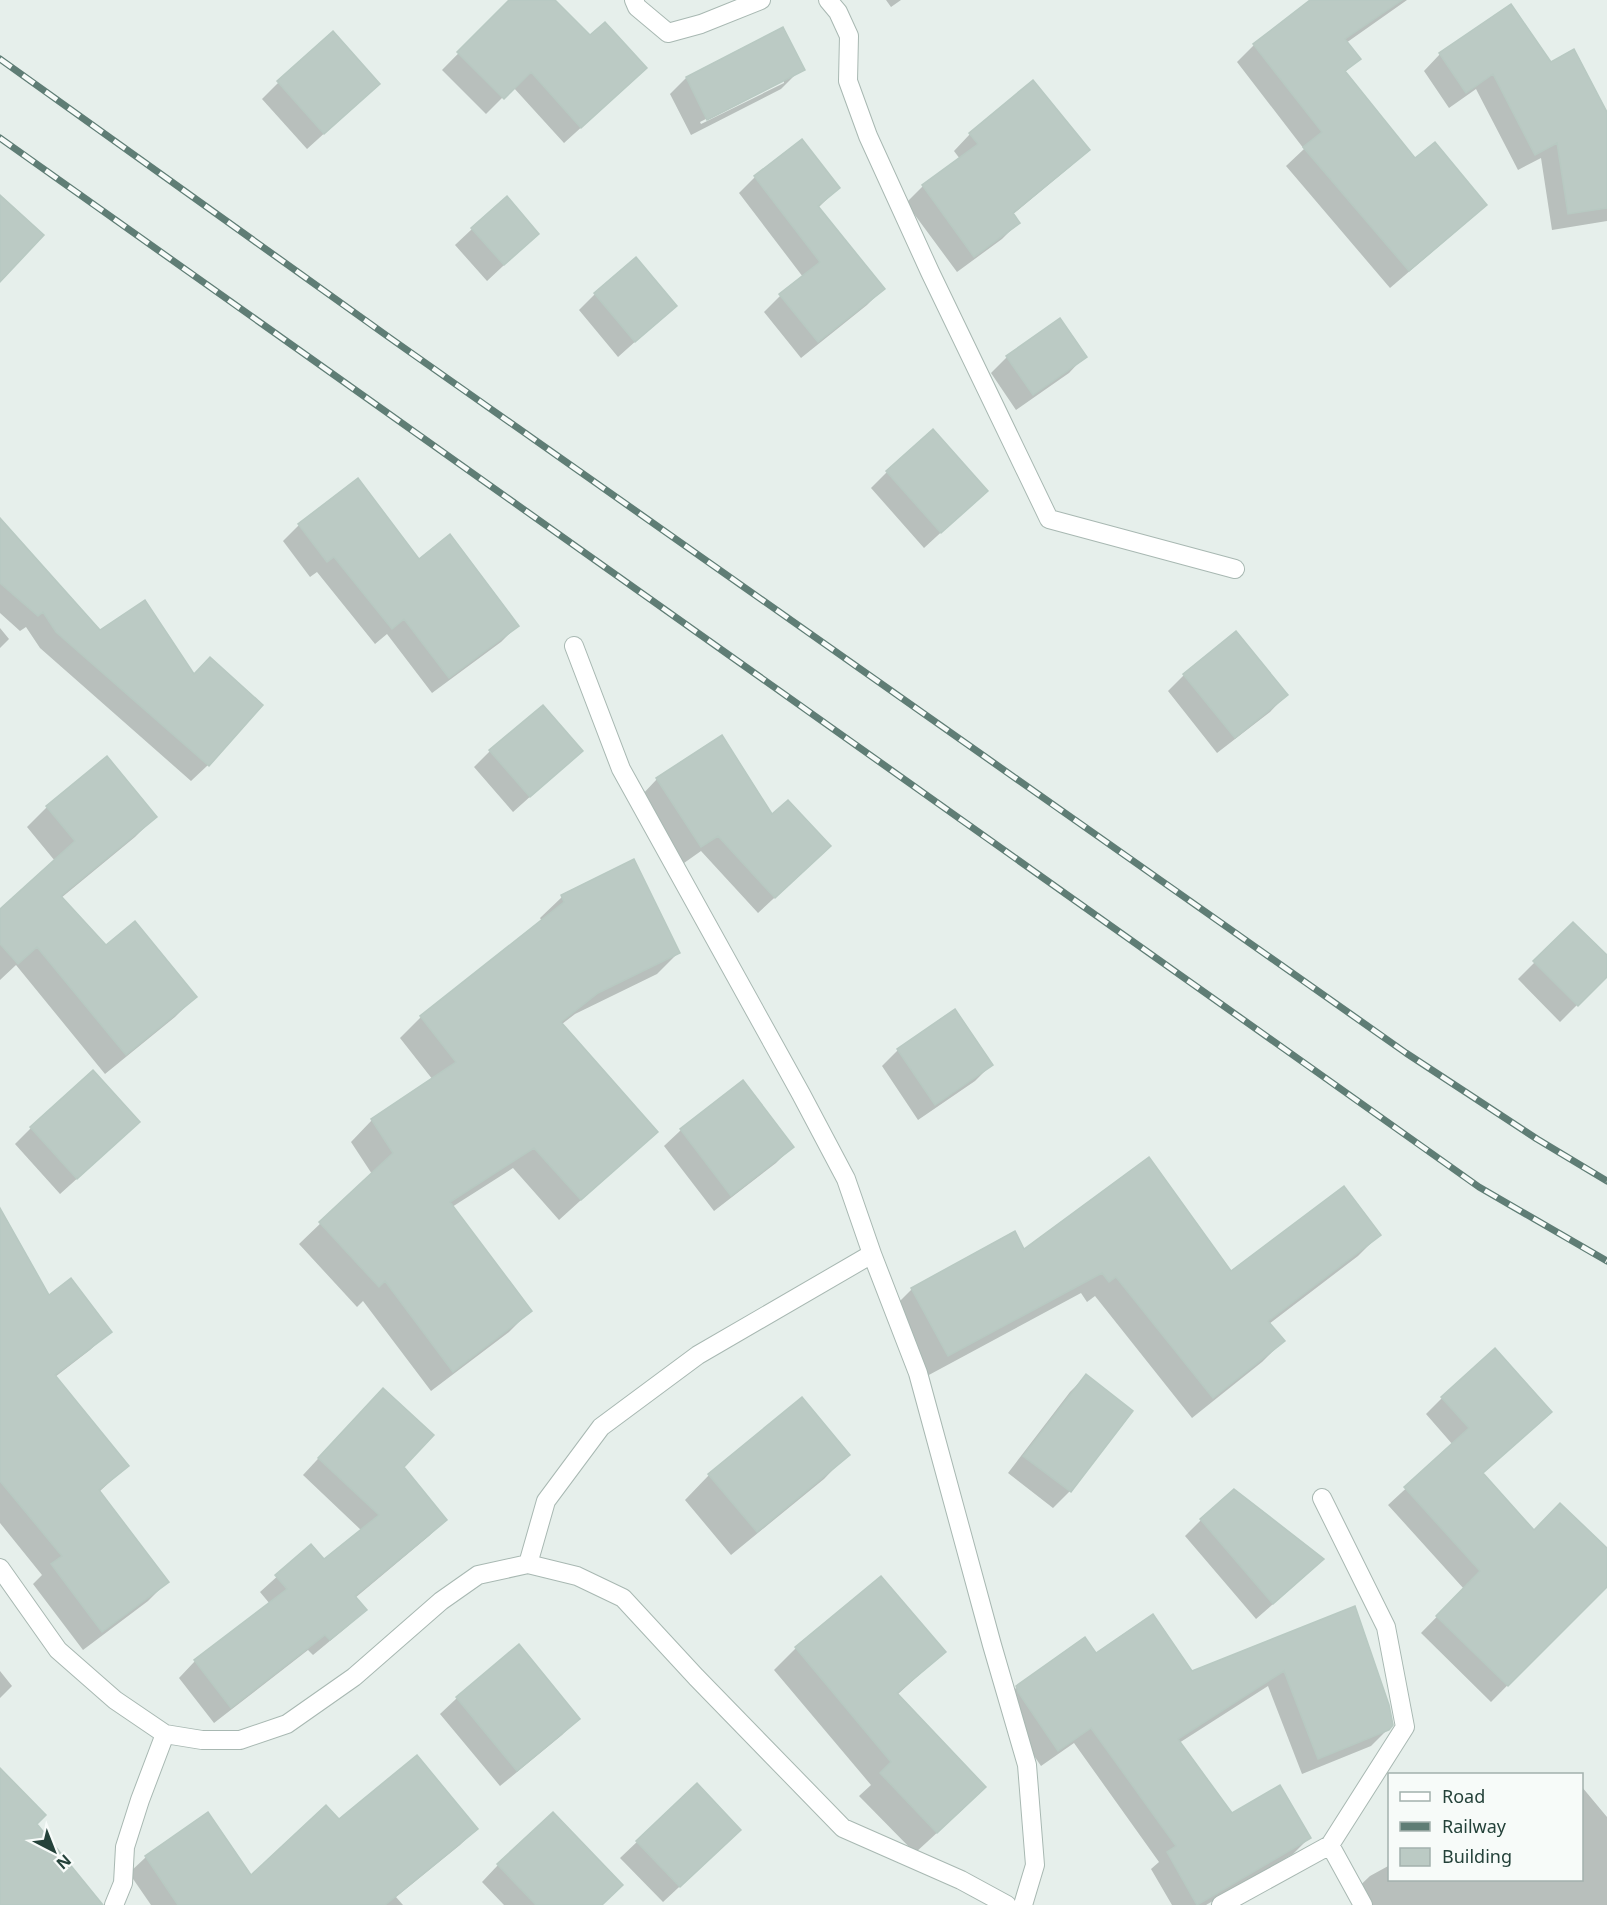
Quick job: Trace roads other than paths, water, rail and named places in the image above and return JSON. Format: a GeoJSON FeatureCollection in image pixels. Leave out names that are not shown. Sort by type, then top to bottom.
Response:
{"type":"FeatureCollection","features":[{"type":"Feature","properties":{"kind":"street"},"geometry":{"type":"LineString","coordinates":[[634,0],[638,8],[668,33],[701,24],[761,0]]}},
{"type":"Feature","properties":{"kind":"street"},"geometry":{"type":"LineString","coordinates":[[828,0],[838,12],[849,36],[848,81],[868,136],[935,283],[1049,519],[1235,568]]}},
{"type":"Feature","properties":{"kind":"street"},"geometry":{"type":"LineString","coordinates":[[574,646],[621,769],[841,1170],[918,1373],[1027,1765],[1035,1865],[1023,1905]]}},
{"type":"Feature","properties":{"kind":"street"},"geometry":{"type":"LineString","coordinates":[[528,1564],[546,1501],[601,1427],[698,1356],[872,1254]]}},
{"type":"Feature","properties":{"kind":"street"},"geometry":{"type":"LineString","coordinates":[[1221,1905],[1330,1845],[1405,1726],[1386,1627],[1322,1498]]}},
{"type":"Feature","properties":{"kind":"street"},"geometry":{"type":"LineString","coordinates":[[0,1568],[58,1650],[115,1700],[165,1734],[202,1740],[240,1740],[287,1724],[354,1677],[441,1601],[478,1575],[528,1564],[577,1575],[623,1598],[696,1677],[843,1828],[962,1880],[1007,1905]]}},
{"type":"Feature","properties":{"kind":"street"},"geometry":{"type":"LineString","coordinates":[[114,1905],[123,1883],[125,1847],[165,1734]]}},
{"type":"Feature","properties":{"kind":"street"},"geometry":{"type":"LineString","coordinates":[[1330,1845],[1363,1905]]}},
{"type":"Feature","properties":{"kind":"railway"},"geometry":{"type":"LineString","coordinates":[[0,59],[390,338],[1406,1053],[1537,1139],[1607,1181]]}},
{"type":"Feature","properties":{"kind":"railway"},"geometry":{"type":"LineString","coordinates":[[0,138],[1479,1187],[1607,1261]]}}]}
